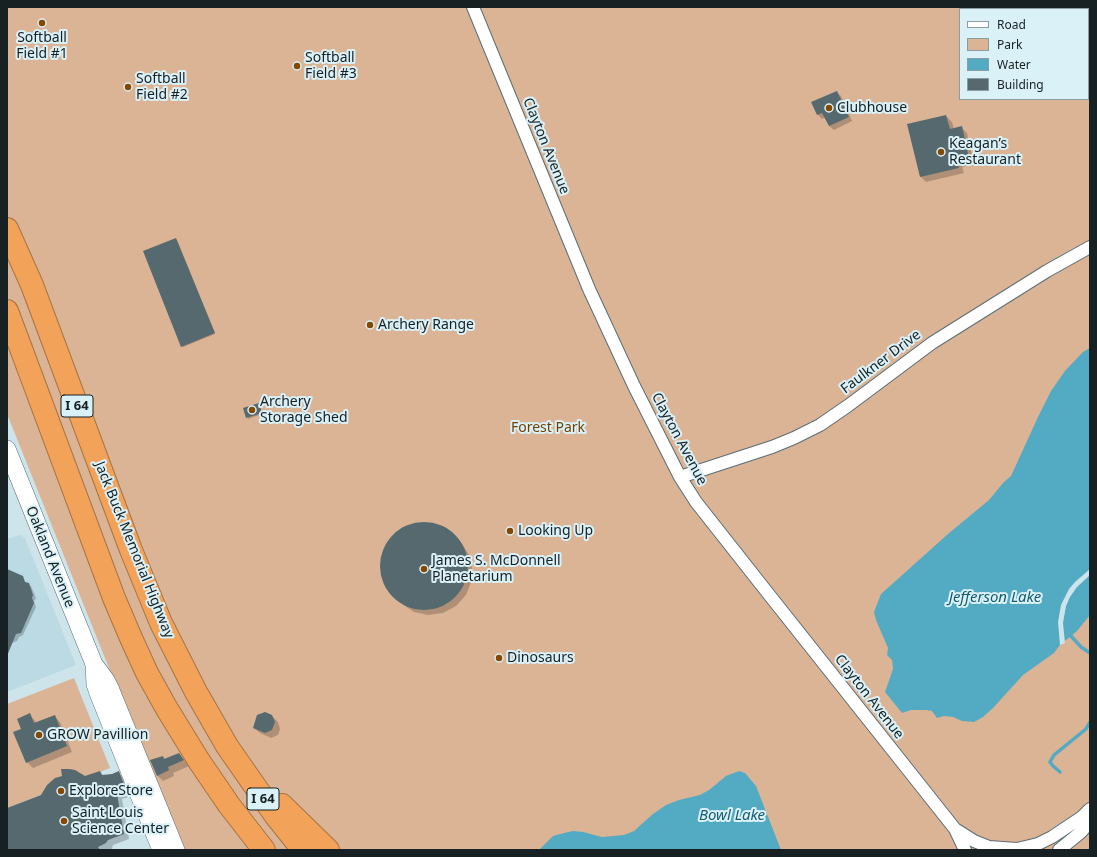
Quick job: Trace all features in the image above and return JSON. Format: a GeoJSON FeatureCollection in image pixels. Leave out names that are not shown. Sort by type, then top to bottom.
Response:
{"type":"FeatureCollection","features":[{"type":"Feature","properties":{"kind":"highway","name":"Jack Buck Memorial Highway"},"geometry":{"type":"LineString","coordinates":[[7,229],[32,286],[131,550],[158,617],[196,692],[227,746],[274,815],[303,850]]}},
{"type":"Feature","properties":{"kind":"highway","name":"I 64"},"geometry":{"type":"LineString","coordinates":[[7,311],[97,551],[131,638],[147,673],[199,762],[229,805],[264,850]]}},
{"type":"Feature","properties":{"kind":"highway"},"geometry":{"type":"LineString","coordinates":[[227,746],[266,788],[328,850]]}},
{"type":"Feature","properties":{"kind":"highway"},"geometry":{"type":"LineString","coordinates":[[199,762],[245,850]]}},
{"type":"Feature","properties":{"kind":"street","name":"Clayton Avenue"},"geometry":{"type":"LineString","coordinates":[[473,7],[592,296],[634,386],[680,477],[696,502],[762,587],[955,829],[965,850]]}},
{"type":"Feature","properties":{"kind":"street","name":"Faulkner Drive"},"geometry":{"type":"LineString","coordinates":[[680,477],[772,448],[820,425],[849,406],[932,342],[1046,271],[1090,247]]}},
{"type":"Feature","properties":{"kind":"street","name":"Oakland Avenue"},"geometry":{"type":"LineString","coordinates":[[7,449],[94,664],[110,688],[176,850]]}},
{"type":"Feature","properties":{"kind":"street","name":"Oakland Avenue"},"geometry":{"type":"LineString","coordinates":[[94,664],[95,684],[98,693],[161,850]]}},
{"type":"Feature","properties":{"kind":"street"},"geometry":{"type":"LineString","coordinates":[[955,829],[974,841],[989,847],[1017,849],[1038,844],[1052,837],[1082,817],[1090,809]]}},
{"type":"Feature","properties":{"kind":"street"},"geometry":{"type":"LineString","coordinates":[[1059,850],[1081,832],[1090,822]]}},
{"type":"Feature","properties":{"kind":"shaded area"},"geometry":{"type":"Polygon","coordinates":[[[20,535],[25,538],[76,665],[7,692],[7,539],[20,535]]]}},
{"type":"Feature","properties":{"kind":"green space","name":"Forest Park"},"geometry":{"type":"Polygon","coordinates":[[[7,7],[1090,7],[1090,850],[182,850],[7,414],[7,7]]]}},
{"type":"Feature","properties":{"kind":"green space"},"geometry":{"type":"Polygon","coordinates":[[[74,678],[110,768],[7,808],[7,704],[74,678]]]}},
{"type":"Feature","properties":{"kind":"water","name":"Jefferson Lake"},"geometry":{"type":"Polygon","coordinates":[[[1090,348],[1090,615],[1077,631],[1060,645],[1054,653],[1023,675],[993,708],[983,717],[974,722],[962,721],[953,717],[944,716],[937,718],[932,711],[926,710],[911,710],[902,713],[885,692],[893,669],[892,660],[887,655],[888,648],[874,612],[881,594],[948,534],[989,500],[1011,476],[1051,391],[1065,371],[1083,352],[1090,348]]]}},
{"type":"Feature","properties":{"kind":"water","name":"Bowl Lake"},"geometry":{"type":"Polygon","coordinates":[[[739,771],[745,773],[756,786],[781,850],[539,850],[553,836],[573,831],[602,837],[624,835],[634,831],[653,814],[666,805],[700,795],[709,790],[726,776],[739,771]]]}},
{"type":"Feature","properties":{"kind":"pier"},"geometry":{"type":"Polygon","coordinates":[[[1090,569],[1090,575],[1077,587],[1066,606],[1063,623],[1065,643],[1060,645],[1058,622],[1061,605],[1069,589],[1090,569]]]}},
{"type":"Feature","properties":{"kind":"building","name":"Clubhouse"},"geometry":{"type":"Polygon","coordinates":[[[837,91],[849,117],[829,126],[822,113],[817,115],[811,102],[837,91]]]}},
{"type":"Feature","properties":{"kind":"building","name":"Keagan’s Restaurant"},"geometry":{"type":"Polygon","coordinates":[[[946,115],[950,129],[962,126],[969,158],[957,161],[959,168],[920,177],[907,124],[946,115]]]}},
{"type":"Feature","properties":{"kind":"building"},"geometry":{"type":"Polygon","coordinates":[[[176,238],[215,333],[181,347],[143,251],[176,238]]]}},
{"type":"Feature","properties":{"kind":"building","name":"Archery Storage Shed"},"geometry":{"type":"Polygon","coordinates":[[[259,403],[262,413],[246,418],[243,408],[259,403]]]}},
{"type":"Feature","properties":{"kind":"building","name":"James S. McDonnell Planetarium"},"geometry":{"type":"Polygon","coordinates":[[[424,522],[441,526],[455,535],[464,549],[468,566],[464,583],[455,597],[441,606],[424,610],[407,606],[393,597],[384,583],[380,566],[384,549],[393,535],[407,526],[424,522]]]}},
{"type":"Feature","properties":{"kind":"building"},"geometry":{"type":"Polygon","coordinates":[[[7,569],[23,576],[25,582],[29,583],[34,603],[21,633],[16,634],[7,656],[7,569]]]}},
{"type":"Feature","properties":{"kind":"building"},"geometry":{"type":"Polygon","coordinates":[[[265,712],[272,715],[275,722],[272,730],[265,733],[253,728],[257,715],[265,712]]]}},
{"type":"Feature","properties":{"kind":"building","name":"GROW Pavillion"},"geometry":{"type":"Polygon","coordinates":[[[30,713],[34,723],[55,715],[67,746],[26,763],[13,732],[21,729],[17,719],[30,713]]]}},
{"type":"Feature","properties":{"kind":"building"},"geometry":{"type":"Polygon","coordinates":[[[179,753],[184,760],[168,767],[169,770],[157,776],[150,760],[163,756],[164,759],[179,753]]]}},
{"type":"Feature","properties":{"kind":"building","name":"Saint Louis Science Center"},"geometry":{"type":"Polygon","coordinates":[[[61,769],[75,770],[85,776],[100,771],[102,775],[112,774],[119,771],[126,790],[117,794],[124,834],[108,840],[106,843],[98,847],[100,850],[7,850],[7,808],[41,795],[47,785],[55,778],[62,776],[61,769]]]}},
{"type":"Feature","properties":{"kind":"waterway"},"geometry":{"type":"LineString","coordinates":[[1071,636],[1081,647],[1090,653]]}},
{"type":"Feature","properties":{"kind":"waterway"},"geometry":{"type":"LineString","coordinates":[[1060,772],[1050,762],[1054,755],[1086,729],[1090,722]]}},
{"type":"Feature","properties":{"kind":"place","name":"Softball Field #1"},"geometry":{"type":"Point","coordinates":[42,23]}},
{"type":"Feature","properties":{"kind":"place","name":"Softball Field #3"},"geometry":{"type":"Point","coordinates":[297,66]}},
{"type":"Feature","properties":{"kind":"place","name":"Softball Field #2"},"geometry":{"type":"Point","coordinates":[128,87]}},
{"type":"Feature","properties":{"kind":"place","name":"Clubhouse"},"geometry":{"type":"Point","coordinates":[829,108]}},
{"type":"Feature","properties":{"kind":"place","name":"Keagan’s Restaurant"},"geometry":{"type":"Point","coordinates":[941,152]}},
{"type":"Feature","properties":{"kind":"place","name":"Archery Range"},"geometry":{"type":"Point","coordinates":[370,325]}},
{"type":"Feature","properties":{"kind":"place","name":"Archery Storage Shed"},"geometry":{"type":"Point","coordinates":[252,410]}},
{"type":"Feature","properties":{"kind":"place","name":"Looking Up"},"geometry":{"type":"Point","coordinates":[510,531]}},
{"type":"Feature","properties":{"kind":"place","name":"James S. McDonnell Planetarium"},"geometry":{"type":"Point","coordinates":[424,569]}},
{"type":"Feature","properties":{"kind":"place","name":"Dinosaurs"},"geometry":{"type":"Point","coordinates":[499,658]}},
{"type":"Feature","properties":{"kind":"place","name":"GROW Pavillion"},"geometry":{"type":"Point","coordinates":[39,735]}},
{"type":"Feature","properties":{"kind":"place","name":"ExploreStore"},"geometry":{"type":"Point","coordinates":[61,791]}},
{"type":"Feature","properties":{"kind":"place","name":"Saint Louis Science Center"},"geometry":{"type":"Point","coordinates":[64,821]}}]}
